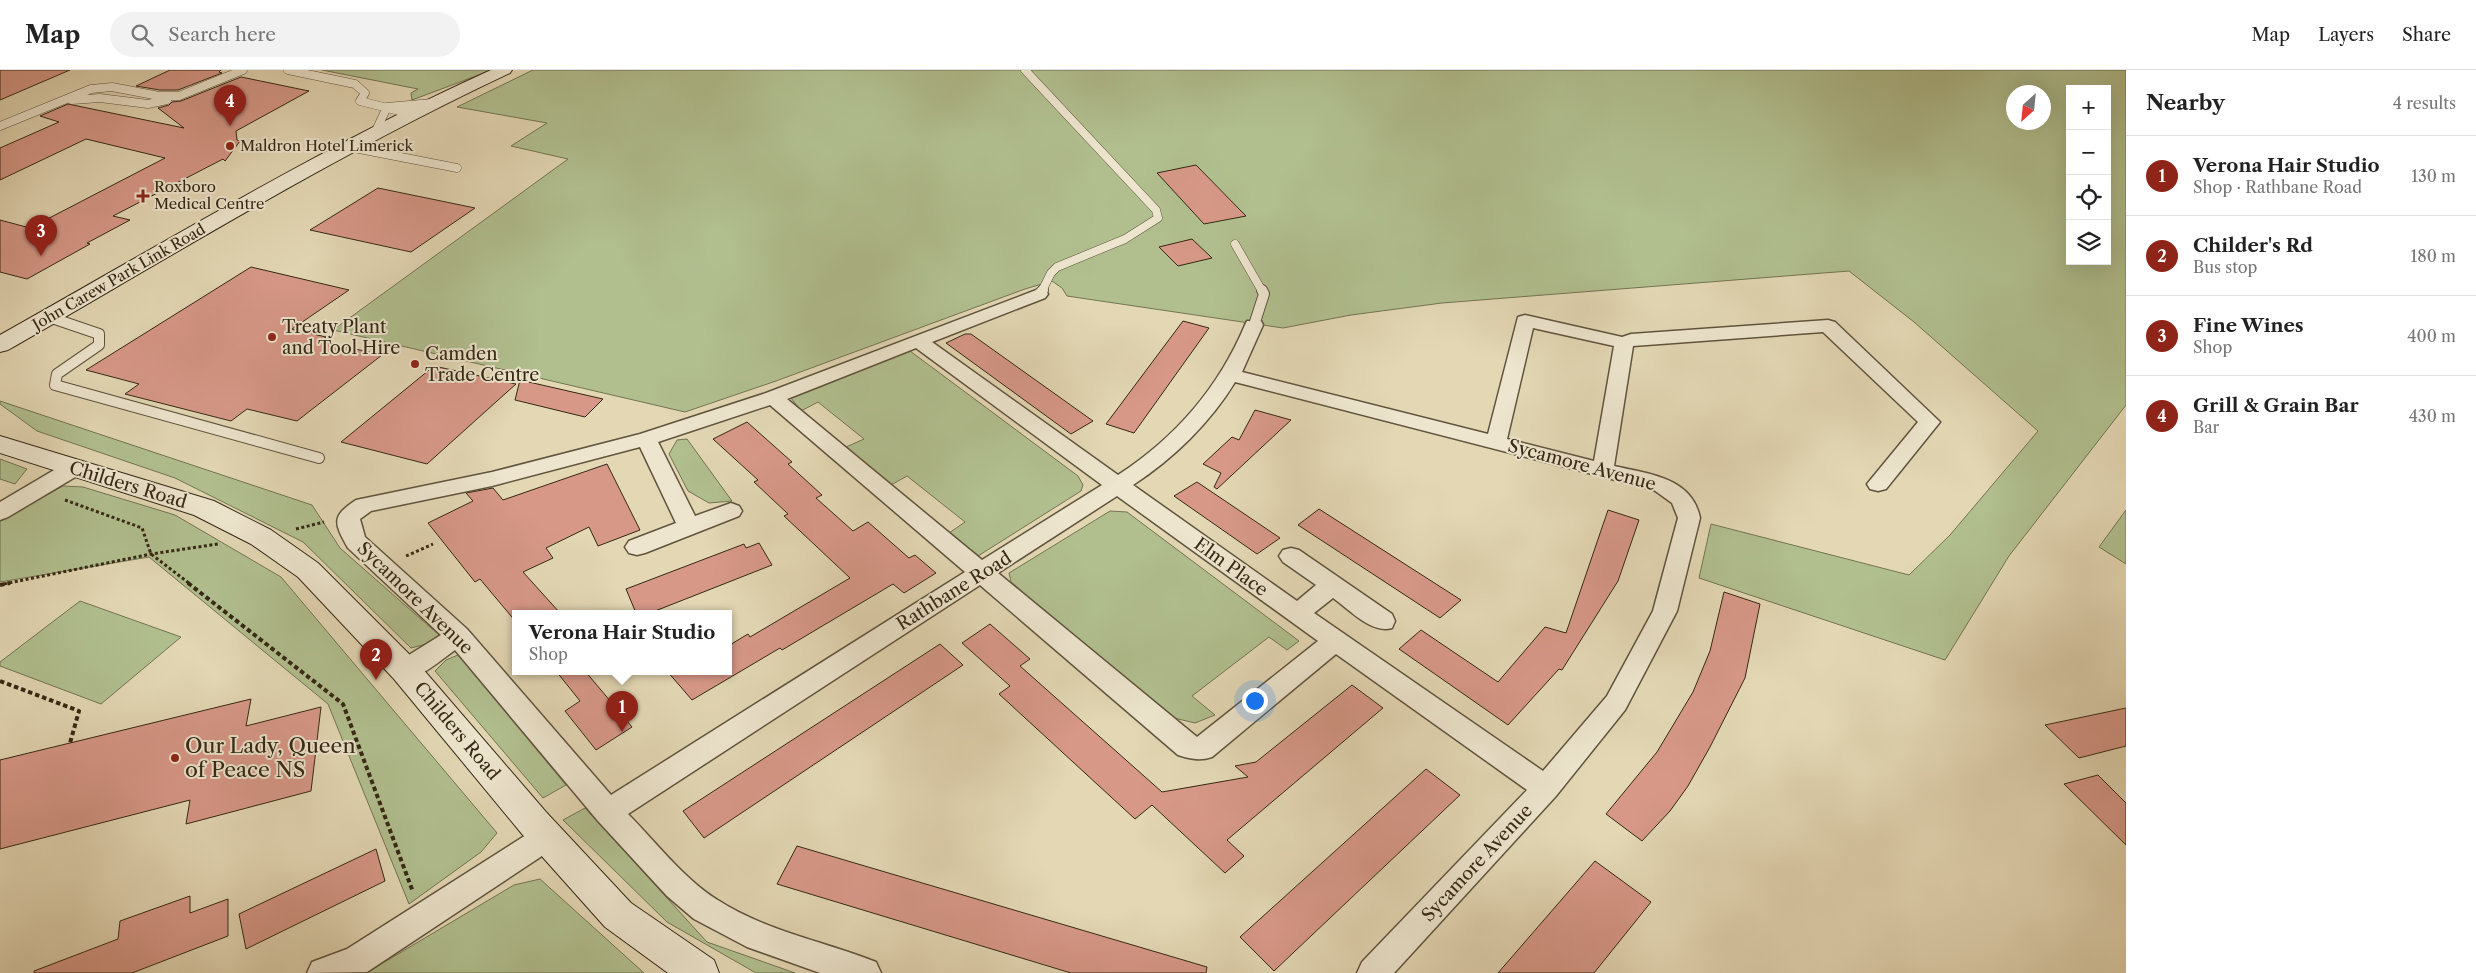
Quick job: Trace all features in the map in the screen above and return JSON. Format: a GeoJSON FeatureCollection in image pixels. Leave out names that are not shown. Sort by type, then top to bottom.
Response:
{"type":"FeatureCollection","features":[{"type":"Feature","properties":{"kind":"main road","name":"John Carew Park Link Road"},"geometry":{"type":"LineString","coordinates":[[0,345],[349,147],[432,103],[504,70]]}},
{"type":"Feature","properties":{"kind":"main road","name":"Childers Road"},"geometry":{"type":"LineString","coordinates":[[0,444],[204,508],[261,537],[308,570],[405,670],[547,837],[618,916],[700,973]]}},
{"type":"Feature","properties":{"kind":"street"},"geometry":{"type":"LineString","coordinates":[[348,516],[364,506],[492,479],[646,440],[773,397],[1039,294]]}},
{"type":"Feature","properties":{"kind":"street"},"geometry":{"type":"LineString","coordinates":[[1496,443],[1525,321],[1624,343],[1631,340],[1828,326],[1930,422],[1878,484]]}},
{"type":"Feature","properties":{"kind":"street","name":"Rathbane Road"},"geometry":{"type":"LineString","coordinates":[[608,812],[1144,468],[1196,423],[1232,375],[1254,325]]}},
{"type":"Feature","properties":{"kind":"street","name":"Elm Place"},"geometry":{"type":"LineString","coordinates":[[919,342],[1297,614],[1546,788]]}},
{"type":"Feature","properties":{"kind":"street"},"geometry":{"type":"LineString","coordinates":[[1603,470],[1624,343]]}},
{"type":"Feature","properties":{"kind":"street","name":"Sycamore Avenue"},"geometry":{"type":"LineString","coordinates":[[1232,375],[1603,470],[1671,490],[1684,502],[1689,518],[1671,594],[1652,635],[1616,703],[1546,788],[1373,973]]}},
{"type":"Feature","properties":{"kind":"street"},"geometry":{"type":"LineString","coordinates":[[773,397],[1188,747],[1202,749],[1335,641]]}},
{"type":"Feature","properties":{"kind":"street"},"geometry":{"type":"LineString","coordinates":[[646,440],[688,526]]}},
{"type":"Feature","properties":{"kind":"street"},"geometry":{"type":"LineString","coordinates":[[0,512],[74,468]]}},
{"type":"Feature","properties":{"kind":"street"},"geometry":{"type":"LineString","coordinates":[[637,547],[730,511]]}},
{"type":"Feature","properties":{"kind":"street","name":"Sycamore Avenue"},"geometry":{"type":"LineString","coordinates":[[348,516],[350,529],[356,542],[458,636],[608,812],[678,886],[704,909],[758,937],[865,973]]}},
{"type":"Feature","properties":{"kind":"street"},"geometry":{"type":"LineString","coordinates":[[1291,556],[1383,621]]}},
{"type":"Feature","properties":{"kind":"street"},"geometry":{"type":"LineString","coordinates":[[1297,614],[1332,585]]}},
{"type":"Feature","properties":{"kind":"street"},"geometry":{"type":"LineString","coordinates":[[405,670],[458,636]]}},
{"type":"Feature","properties":{"kind":"street"},"geometry":{"type":"LineString","coordinates":[[323,973],[356,962],[547,837]]}},
{"type":"Feature","properties":{"kind":"lane"},"geometry":{"type":"LineString","coordinates":[[55,103],[100,98],[148,104],[178,96],[243,70]]}},
{"type":"Feature","properties":{"kind":"lane"},"geometry":{"type":"LineString","coordinates":[[288,70],[356,84],[365,93],[360,102],[411,114]]}},
{"type":"Feature","properties":{"kind":"lane"},"geometry":{"type":"LineString","coordinates":[[1025,70],[1156,210],[1158,218],[1153,225],[1057,267],[1050,272],[1044,290],[1039,294]]}},
{"type":"Feature","properties":{"kind":"lane"},"geometry":{"type":"LineString","coordinates":[[0,126],[85,90],[102,86],[160,97],[178,96]]}},
{"type":"Feature","properties":{"kind":"lane"},"geometry":{"type":"LineString","coordinates":[[387,107],[432,103]]}},
{"type":"Feature","properties":{"kind":"lane"},"geometry":{"type":"LineString","coordinates":[[375,133],[387,107]]}},
{"type":"Feature","properties":{"kind":"lane"},"geometry":{"type":"LineString","coordinates":[[349,147],[457,168]]}},
{"type":"Feature","properties":{"kind":"lane"},"geometry":{"type":"LineString","coordinates":[[1235,244],[1264,294],[1254,325]]}},
{"type":"Feature","properties":{"kind":"lane"},"geometry":{"type":"LineString","coordinates":[[49,317],[99,334],[99,345],[56,374],[56,386],[319,458]]}},
{"type":"Feature","properties":{"kind":"path"},"geometry":{"type":"LineString","coordinates":[[38,490],[142,528],[151,554],[343,704],[414,898]]}},
{"type":"Feature","properties":{"kind":"path"},"geometry":{"type":"LineString","coordinates":[[0,584],[151,554],[261,537],[348,516]]}},
{"type":"Feature","properties":{"kind":"path"},"geometry":{"type":"LineString","coordinates":[[0,682],[79,711],[70,743]]}},
{"type":"Feature","properties":{"kind":"green space"},"geometry":{"type":"Polygon","coordinates":[[[322,70],[492,70],[412,100],[411,93],[418,89],[322,70]]]}},
{"type":"Feature","properties":{"kind":"green space"},"geometry":{"type":"Polygon","coordinates":[[[533,70],[2126,70],[2126,405],[2009,556],[1945,660],[1699,578],[1711,524],[1909,575],[1950,535],[2038,431],[1914,322],[1849,271],[1442,303],[1351,315],[1283,328],[1067,296],[1062,288],[1052,281],[1025,289],[776,381],[685,412],[333,330],[568,159],[511,146],[547,123],[457,107],[533,70]]]}},
{"type":"Feature","properties":{"kind":"green space"},"geometry":{"type":"Polygon","coordinates":[[[910,351],[1078,476],[1083,485],[1081,491],[978,556],[949,533],[965,522],[907,476],[891,485],[846,447],[864,439],[818,402],[801,411],[791,398],[910,351]]]}},
{"type":"Feature","properties":{"kind":"green space"},"geometry":{"type":"Polygon","coordinates":[[[0,401],[312,505],[340,548],[439,635],[427,644],[411,648],[303,542],[175,478],[37,431],[0,404],[0,401]]]}},
{"type":"Feature","properties":{"kind":"green space"},"geometry":{"type":"Polygon","coordinates":[[[687,439],[732,501],[709,503],[688,491],[669,454],[677,440],[687,439]]]}},
{"type":"Feature","properties":{"kind":"green space"},"geometry":{"type":"Polygon","coordinates":[[[0,459],[27,469],[15,484],[0,479],[0,459]]]}},
{"type":"Feature","properties":{"kind":"green space"},"geometry":{"type":"Polygon","coordinates":[[[63,486],[83,487],[175,515],[281,577],[497,833],[481,852],[409,904],[328,704],[149,557],[0,582],[0,521],[63,486]]]}},
{"type":"Feature","properties":{"kind":"green space"},"geometry":{"type":"Polygon","coordinates":[[[2126,510],[2126,564],[2099,547],[2126,510]]]}},
{"type":"Feature","properties":{"kind":"green space"},"geometry":{"type":"Polygon","coordinates":[[[1110,511],[1127,512],[1299,641],[1287,650],[1269,637],[1192,696],[1215,715],[1195,723],[1174,718],[1011,582],[1009,573],[1110,511]]]}},
{"type":"Feature","properties":{"kind":"green space"},"geometry":{"type":"Polygon","coordinates":[[[80,601],[181,637],[101,704],[0,666],[0,662],[80,601]]]}},
{"type":"Feature","properties":{"kind":"green space"},"geometry":{"type":"Polygon","coordinates":[[[458,655],[566,785],[543,798],[435,671],[446,660],[458,655]]]}},
{"type":"Feature","properties":{"kind":"green space"},"geometry":{"type":"Polygon","coordinates":[[[585,808],[707,942],[795,973],[756,973],[667,922],[563,820],[585,808]]]}},
{"type":"Feature","properties":{"kind":"green space"},"geometry":{"type":"Polygon","coordinates":[[[540,879],[644,973],[366,973],[514,885],[540,879]]]}},
{"type":"Feature","properties":{"kind":"building"},"geometry":{"type":"Polygon","coordinates":[[[0,70],[70,70],[0,100],[0,70]]]}},
{"type":"Feature","properties":{"kind":"building"},"geometry":{"type":"Polygon","coordinates":[[[170,70],[221,70],[219,72],[222,73],[178,90],[160,90],[136,86],[170,70]]]}},
{"type":"Feature","properties":{"kind":"building"},"geometry":{"type":"Polygon","coordinates":[[[241,77],[309,91],[236,131],[237,140],[240,141],[225,161],[223,159],[113,216],[130,220],[87,243],[90,244],[27,279],[0,272],[0,220],[30,228],[165,158],[86,139],[0,180],[0,148],[59,122],[40,116],[68,104],[184,128],[158,108],[241,77]]]}},
{"type":"Feature","properties":{"kind":"building"},"geometry":{"type":"Polygon","coordinates":[[[1196,165],[1246,216],[1204,224],[1157,173],[1196,165]]]}},
{"type":"Feature","properties":{"kind":"building"},"geometry":{"type":"Polygon","coordinates":[[[378,188],[475,208],[411,252],[310,230],[378,188]]]}},
{"type":"Feature","properties":{"kind":"building"},"geometry":{"type":"Polygon","coordinates":[[[1192,239],[1212,258],[1178,266],[1159,247],[1192,239]]]}},
{"type":"Feature","properties":{"kind":"building"},"geometry":{"type":"Polygon","coordinates":[[[251,267],[349,290],[292,329],[326,337],[320,341],[382,355],[297,421],[247,409],[231,421],[125,394],[139,384],[86,370],[251,267]]]}},
{"type":"Feature","properties":{"kind":"building"},"geometry":{"type":"Polygon","coordinates":[[[1183,321],[1209,328],[1134,433],[1106,424],[1183,321]]]}},
{"type":"Feature","properties":{"kind":"building"},"geometry":{"type":"Polygon","coordinates":[[[965,334],[971,334],[1093,421],[1071,434],[946,343],[965,334]]]}},
{"type":"Feature","properties":{"kind":"building"},"geometry":{"type":"Polygon","coordinates":[[[434,366],[516,384],[427,464],[341,442],[434,366]]]}},
{"type":"Feature","properties":{"kind":"building"},"geometry":{"type":"Polygon","coordinates":[[[520,380],[603,399],[585,417],[515,400],[520,380]]]}},
{"type":"Feature","properties":{"kind":"building"},"geometry":{"type":"Polygon","coordinates":[[[1255,410],[1291,420],[1217,489],[1214,487],[1221,473],[1203,464],[1232,437],[1239,440],[1255,410]]]}},
{"type":"Feature","properties":{"kind":"building"},"geometry":{"type":"Polygon","coordinates":[[[747,422],[792,462],[788,464],[822,495],[816,498],[853,531],[868,522],[909,558],[915,555],[936,573],[904,593],[893,584],[782,650],[780,648],[692,700],[670,675],[732,675],[732,644],[748,634],[750,637],[850,578],[784,516],[788,514],[754,482],[758,480],[713,439],[747,422]]]}},
{"type":"Feature","properties":{"kind":"building"},"geometry":{"type":"Polygon","coordinates":[[[607,464],[640,530],[598,546],[589,527],[546,548],[553,558],[523,572],[557,610],[512,610],[512,617],[480,579],[475,582],[428,523],[473,501],[466,493],[493,488],[503,500],[607,464]]]}},
{"type":"Feature","properties":{"kind":"building"},"geometry":{"type":"Polygon","coordinates":[[[1197,482],[1280,538],[1257,554],[1174,496],[1197,482]]]}},
{"type":"Feature","properties":{"kind":"building"},"geometry":{"type":"Polygon","coordinates":[[[1319,509],[1461,600],[1440,618],[1298,525],[1319,509]]]}},
{"type":"Feature","properties":{"kind":"building"},"geometry":{"type":"Polygon","coordinates":[[[1608,510],[1639,520],[1618,581],[1562,670],[1559,669],[1508,725],[1399,649],[1421,630],[1498,682],[1545,627],[1566,633],[1608,510]]]}},
{"type":"Feature","properties":{"kind":"building"},"geometry":{"type":"Polygon","coordinates":[[[759,543],[772,565],[658,610],[635,610],[626,589],[744,544],[746,548],[759,543]]]}},
{"type":"Feature","properties":{"kind":"building"},"geometry":{"type":"Polygon","coordinates":[[[1724,592],[1760,604],[1745,678],[1688,786],[1670,811],[1642,841],[1606,814],[1657,752],[1693,692],[1710,651],[1724,592]]]}},
{"type":"Feature","properties":{"kind":"building"},"geometry":{"type":"Polygon","coordinates":[[[990,624],[1030,659],[1020,666],[1162,792],[1248,777],[1235,766],[1256,762],[1352,685],[1383,708],[1227,840],[1244,856],[1225,873],[1152,805],[1135,819],[999,694],[1010,686],[962,643],[990,624]]]}},
{"type":"Feature","properties":{"kind":"building"},"geometry":{"type":"Polygon","coordinates":[[[940,644],[963,665],[704,838],[683,811],[940,644]]]}},
{"type":"Feature","properties":{"kind":"building"},"geometry":{"type":"Polygon","coordinates":[[[559,675],[588,675],[632,727],[596,750],[565,711],[580,701],[559,675]]]}},
{"type":"Feature","properties":{"kind":"building"},"geometry":{"type":"Polygon","coordinates":[[[251,699],[246,726],[321,707],[311,791],[186,824],[190,800],[0,849],[0,760],[251,699]]]}},
{"type":"Feature","properties":{"kind":"building"},"geometry":{"type":"Polygon","coordinates":[[[2126,708],[2126,746],[2079,758],[2045,725],[2126,708]]]}},
{"type":"Feature","properties":{"kind":"building"},"geometry":{"type":"Polygon","coordinates":[[[1426,769],[1460,795],[1274,971],[1240,937],[1426,769]]]}},
{"type":"Feature","properties":{"kind":"building"},"geometry":{"type":"Polygon","coordinates":[[[2098,775],[2126,803],[2126,845],[2064,784],[2098,775]]]}},
{"type":"Feature","properties":{"kind":"building"},"geometry":{"type":"Polygon","coordinates":[[[797,846],[1207,967],[1206,973],[1071,973],[777,884],[797,846]]]}},
{"type":"Feature","properties":{"kind":"building"},"geometry":{"type":"Polygon","coordinates":[[[376,849],[385,881],[246,949],[239,914],[376,849]]]}},
{"type":"Feature","properties":{"kind":"building"},"geometry":{"type":"Polygon","coordinates":[[[1595,861],[1651,902],[1594,973],[1498,973],[1595,861]]]}},
{"type":"Feature","properties":{"kind":"building"},"geometry":{"type":"Polygon","coordinates":[[[190,896],[190,913],[228,899],[228,936],[132,973],[34,973],[34,971],[118,939],[120,921],[190,896]]]}},
{"type":"Feature","properties":{"kind":"place","name":"Grill & Grain Bar"},"geometry":{"type":"Point","coordinates":[230,126]}},
{"type":"Feature","properties":{"kind":"place","name":"Maldron Hotel Limerick"},"geometry":{"type":"Point","coordinates":[230,146]}},
{"type":"Feature","properties":{"kind":"place","name":"Roxboro Medical Centre"},"geometry":{"type":"Point","coordinates":[143,196]}},
{"type":"Feature","properties":{"kind":"place","name":"Fine Wines"},"geometry":{"type":"Point","coordinates":[41,256]}},
{"type":"Feature","properties":{"kind":"place","name":"Treaty Plant and Tool Hire"},"geometry":{"type":"Point","coordinates":[272,337]}},
{"type":"Feature","properties":{"kind":"place","name":"Camden Trade Centre"},"geometry":{"type":"Point","coordinates":[415,364]}},
{"type":"Feature","properties":{"kind":"place","name":"Childer's Rd"},"geometry":{"type":"Point","coordinates":[376,680]}},
{"type":"Feature","properties":{"kind":"place","name":"Verona Hair Studio"},"geometry":{"type":"Point","coordinates":[622,732]}},
{"type":"Feature","properties":{"kind":"place","name":"Our Lady, Queen of Peace NS"},"geometry":{"type":"Point","coordinates":[175,758]}}]}
